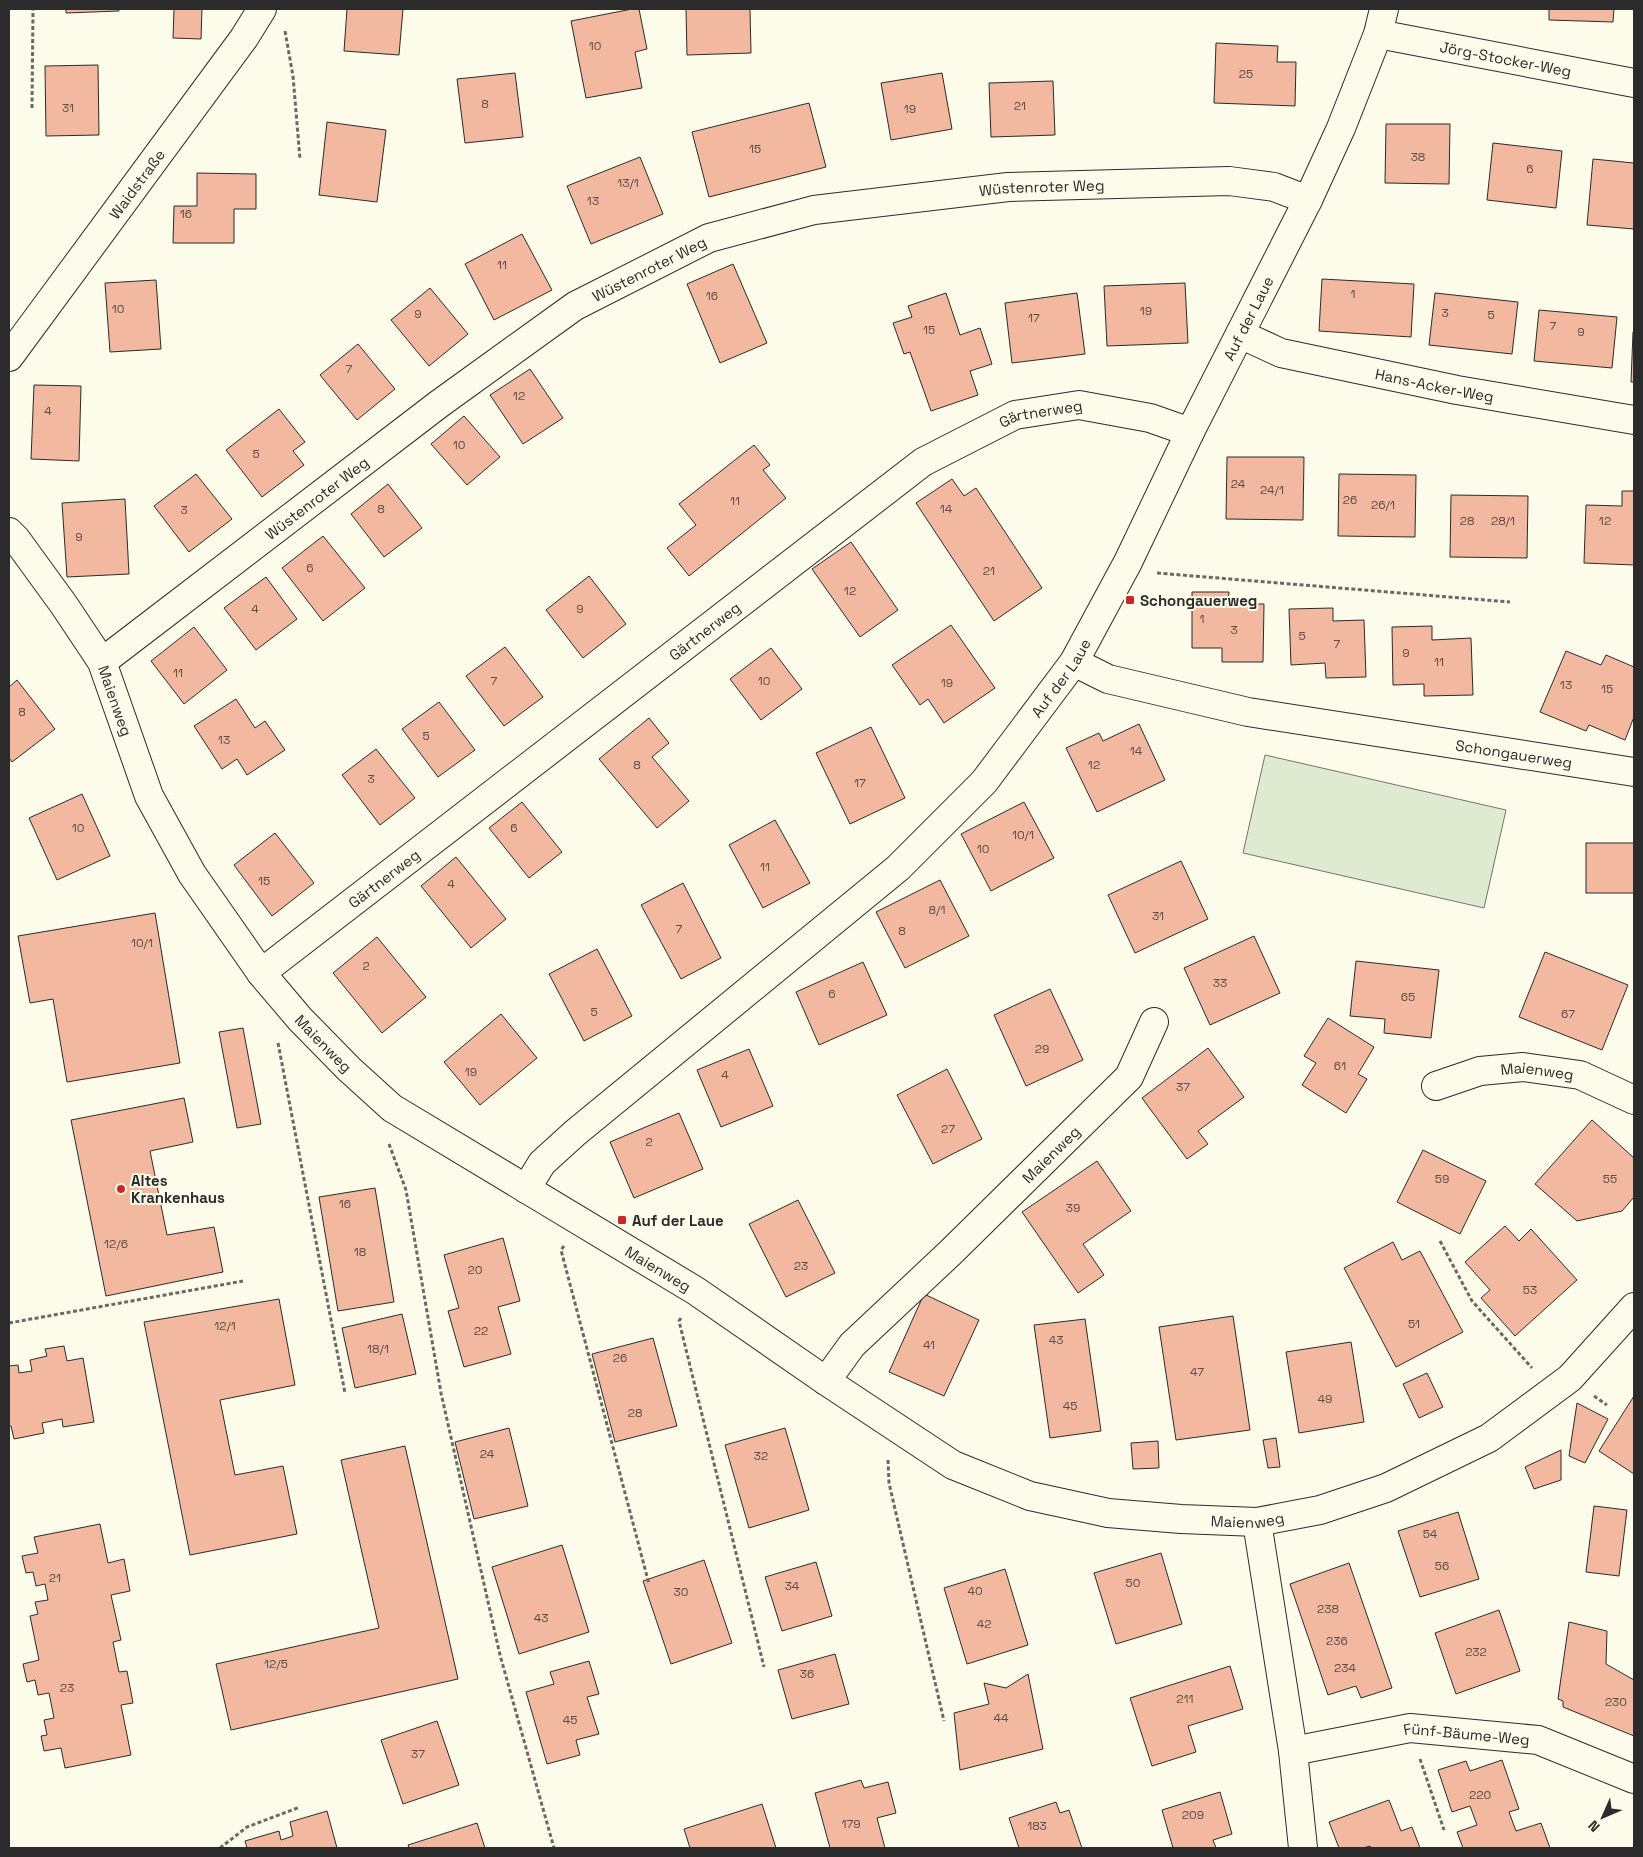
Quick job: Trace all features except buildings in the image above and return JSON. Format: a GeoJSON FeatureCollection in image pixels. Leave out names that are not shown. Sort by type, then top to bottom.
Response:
{"type":"FeatureCollection","features":[{"type":"Feature","properties":{"kind":"street","name":"Waidstraße"},"geometry":{"type":"LineString","coordinates":[[9,357],[244,38],[262,9]]}},
{"type":"Feature","properties":{"kind":"street","name":"Jörg-Stocker-Weg"},"geometry":{"type":"LineString","coordinates":[[1381,21],[1634,83]]}},
{"type":"Feature","properties":{"kind":"street","name":"Auf der Laue"},"geometry":{"type":"LineString","coordinates":[[526,1189],[542,1163],[575,1133],[898,868],[984,782],[1074,662],[1128,562],[1190,432],[1308,200],[1341,128],[1381,21]]}},
{"type":"Feature","properties":{"kind":"street","name":"Wüstenroter Weg"},"geometry":{"type":"LineString","coordinates":[[102,662],[439,404],[576,306],[709,238],[814,210],[1008,187],[1229,181],[1274,187],[1308,200]]}},
{"type":"Feature","properties":{"kind":"street","name":"Hans-Acker-Weg"},"geometry":{"type":"LineString","coordinates":[[1240,334],[1281,353],[1457,390],[1634,420]]}},
{"type":"Feature","properties":{"kind":"street","name":"Gärtnerweg"},"geometry":{"type":"LineString","coordinates":[[261,973],[923,462],[1015,415],[1079,405],[1150,418],[1190,432]]}},
{"type":"Feature","properties":{"kind":"street","name":"Maienweg"},"geometry":{"type":"LineString","coordinates":[[9,532],[64,605],[102,662],[148,796],[192,874],[261,973],[300,1019],[349,1069],[392,1108],[696,1291],[826,1381],[953,1465],[1030,1496],[1108,1513],[1181,1519],[1258,1522],[1320,1510],[1386,1488],[1489,1438],[1570,1378],[1634,1307]]}},
{"type":"Feature","properties":{"kind":"street","name":"Schongauerweg"},"geometry":{"type":"LineString","coordinates":[[1074,662],[1108,679],[1248,712],[1634,772]]}},
{"type":"Feature","properties":{"kind":"street","name":"Maienweg"},"geometry":{"type":"LineString","coordinates":[[826,1381],[852,1345],[950,1253],[1129,1077],[1154,1022]]}},
{"type":"Feature","properties":{"kind":"street","name":"Maienweg"},"geometry":{"type":"LineString","coordinates":[[1436,1086],[1480,1071],[1523,1067],[1580,1075],[1634,1100]]}},
{"type":"Feature","properties":{"kind":"street"},"geometry":{"type":"LineString","coordinates":[[1258,1522],[1293,1751],[1303,1848]]}},
{"type":"Feature","properties":{"kind":"street","name":"Fünf-Bäume-Weg"},"geometry":{"type":"LineString","coordinates":[[1293,1751],[1410,1728],[1538,1740],[1634,1779]]}},
{"type":"Feature","properties":{"kind":"path"},"geometry":{"type":"LineString","coordinates":[[32,108],[33,9]]}},
{"type":"Feature","properties":{"kind":"path"},"geometry":{"type":"LineString","coordinates":[[284,28],[294,76],[300,158]]}},
{"type":"Feature","properties":{"kind":"path"},"geometry":{"type":"LineString","coordinates":[[1128,562],[1151,572],[1510,602]]}},
{"type":"Feature","properties":{"kind":"path"},"geometry":{"type":"LineString","coordinates":[[300,1019],[278,1040],[346,1393]]}},
{"type":"Feature","properties":{"kind":"path"},"geometry":{"type":"LineString","coordinates":[[392,1108],[388,1146],[406,1190],[441,1393],[500,1655],[554,1848]]}},
{"type":"Feature","properties":{"kind":"path"},"geometry":{"type":"LineString","coordinates":[[580,1222],[561,1250],[649,1584]]}},
{"type":"Feature","properties":{"kind":"path"},"geometry":{"type":"LineString","coordinates":[[1440,1241],[1472,1301],[1552,1392]]}},
{"type":"Feature","properties":{"kind":"path"},"geometry":{"type":"LineString","coordinates":[[9,1323],[243,1281]]}},
{"type":"Feature","properties":{"kind":"path"},"geometry":{"type":"LineString","coordinates":[[696,1291],[680,1321],[764,1668]]}},
{"type":"Feature","properties":{"kind":"path"},"geometry":{"type":"LineString","coordinates":[[900,1431],[888,1450],[889,1483],[944,1721]]}},
{"type":"Feature","properties":{"kind":"path"},"geometry":{"type":"LineString","coordinates":[[1410,1728],[1444,1830]]}},
{"type":"Feature","properties":{"kind":"path"},"geometry":{"type":"LineString","coordinates":[[220,1848],[247,1826],[300,1807]]}},
{"type":"Feature","properties":{"kind":"green space"},"geometry":{"type":"Polygon","coordinates":[[[1265,755],[1506,810],[1484,908],[1243,853],[1265,755]]]}},
{"type":"Feature","properties":{"kind":"place","name":"Schongauerweg"},"geometry":{"type":"Point","coordinates":[1130,600]}},
{"type":"Feature","properties":{"kind":"place","name":"Altes Krankenhaus"},"geometry":{"type":"Point","coordinates":[121,1189]}},
{"type":"Feature","properties":{"kind":"place","name":"Auf der Laue"},"geometry":{"type":"Point","coordinates":[622,1220]}}]}
